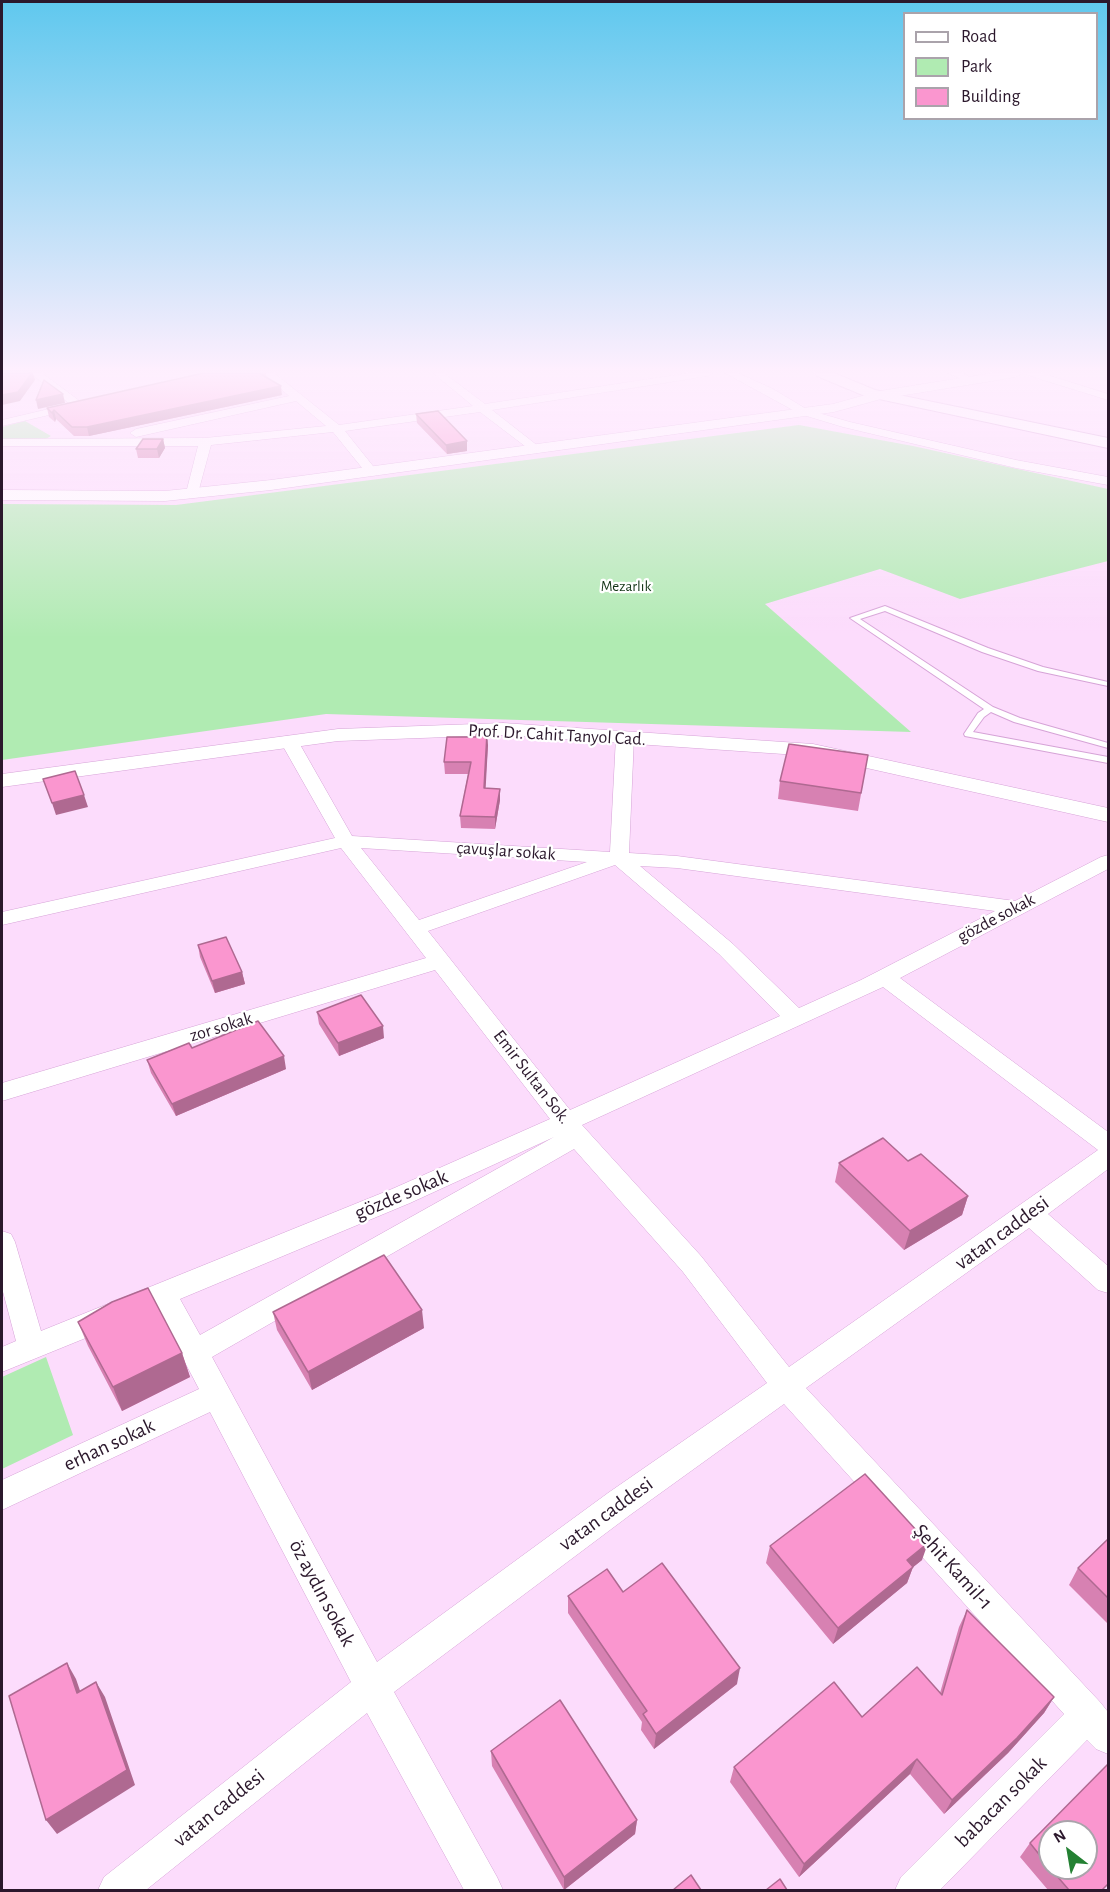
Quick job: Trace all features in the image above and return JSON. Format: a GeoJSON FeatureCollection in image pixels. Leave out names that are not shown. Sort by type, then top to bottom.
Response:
{"type":"FeatureCollection","features":[{"type":"Feature","properties":{"kind":"street"},"geometry":{"type":"LineString","coordinates":[[192,493],[202,461]]}},
{"type":"Feature","properties":{"kind":"street"},"geometry":{"type":"LineString","coordinates":[[363,461],[371,471]]}},
{"type":"Feature","properties":{"kind":"street"},"geometry":{"type":"LineString","coordinates":[[2,495],[165,496],[443,461]]}},
{"type":"Feature","properties":{"kind":"street"},"geometry":{"type":"LineString","coordinates":[[1005,461],[1108,481]]}},
{"type":"Feature","properties":{"kind":"street","name":"Prof. Dr. Cahit Tanyol Cad."},"geometry":{"type":"LineString","coordinates":[[2,781],[45,773],[338,735],[503,729],[813,750],[1108,815]]}},
{"type":"Feature","properties":{"kind":"street"},"geometry":{"type":"LineString","coordinates":[[619,858],[626,737]]}},
{"type":"Feature","properties":{"kind":"street","name":"Emir Sultan Sok."},"geometry":{"type":"LineString","coordinates":[[289,741],[346,841],[572,1129],[692,1264],[792,1391]]}},
{"type":"Feature","properties":{"kind":"street","name":"çavuşlar sokak"},"geometry":{"type":"LineString","coordinates":[[2,918],[346,841],[677,862],[1017,908]]}},
{"type":"Feature","properties":{"kind":"street"},"geometry":{"type":"LineString","coordinates":[[415,928],[619,858]]}},
{"type":"Feature","properties":{"kind":"street"},"geometry":{"type":"LineString","coordinates":[[619,858],[726,949],[796,1018]]}},
{"type":"Feature","properties":{"kind":"street","name":"gözde sokak"},"geometry":{"type":"LineString","coordinates":[[194,1353],[572,1129],[884,977],[1108,861]]}},
{"type":"Feature","properties":{"kind":"street","name":"zor sokak"},"geometry":{"type":"LineString","coordinates":[[2,1092],[440,961]]}},
{"type":"Feature","properties":{"kind":"street"},"geometry":{"type":"LineString","coordinates":[[884,977],[1108,1145]]}},
{"type":"Feature","properties":{"kind":"street","name":"gözde sokak"},"geometry":{"type":"LineString","coordinates":[[2,1360],[401,1196],[572,1129]]}},
{"type":"Feature","properties":{"kind":"street","name":"vatan caddesi"},"geometry":{"type":"LineString","coordinates":[[117,1890],[372,1687],[619,1504],[792,1391],[1108,1156]]}},
{"type":"Feature","properties":{"kind":"street"},"geometry":{"type":"LineString","coordinates":[[1030,1213],[1108,1282]]}},
{"type":"Feature","properties":{"kind":"street"},"geometry":{"type":"LineString","coordinates":[[2,1242],[32,1348]]}},
{"type":"Feature","properties":{"kind":"street","name":"öz aydın sokak"},"geometry":{"type":"LineString","coordinates":[[163,1294],[372,1687],[484,1890]]}},
{"type":"Feature","properties":{"kind":"street","name":"Şehit Kamil-1"},"geometry":{"type":"LineString","coordinates":[[792,1391],[1098,1726]]}},
{"type":"Feature","properties":{"kind":"street","name":"erhan sokak"},"geometry":{"type":"LineString","coordinates":[[2,1495],[216,1395]]}},
{"type":"Feature","properties":{"kind":"street","name":"babacan sokak"},"geometry":{"type":"LineString","coordinates":[[914,1890],[1098,1726]]}},
{"type":"Feature","properties":{"kind":"lane"},"geometry":{"type":"LineString","coordinates":[[1108,684],[1059,674],[1007,657],[885,608],[854,618],[990,709],[1017,720],[1108,746]]}},
{"type":"Feature","properties":{"kind":"lane"},"geometry":{"type":"LineString","coordinates":[[990,709],[981,715],[968,734],[1108,760]]}},
{"type":"Feature","properties":{"kind":"green space","name":"Mezarlık"},"geometry":{"type":"Polygon","coordinates":[[[516,461],[982,461],[1108,489],[1108,561],[960,599],[880,569],[765,604],[911,732],[326,714],[2,760],[2,504],[176,505],[516,461]]]}},
{"type":"Feature","properties":{"kind":"green space"},"geometry":{"type":"Polygon","coordinates":[[[46,1357],[73,1435],[2,1469],[2,1377],[46,1357]]]}},
{"type":"Feature","properties":{"kind":"building"},"geometry":{"type":"Polygon","coordinates":[[[477,732],[487,733],[484,788],[500,789],[495,817],[460,816],[471,762],[444,762],[447,737],[476,737],[477,732]]]}},
{"type":"Feature","properties":{"kind":"building"},"geometry":{"type":"Polygon","coordinates":[[[789,744],[868,755],[861,793],[780,781],[789,744]]]}},
{"type":"Feature","properties":{"kind":"building"},"geometry":{"type":"Polygon","coordinates":[[[75,771],[84,795],[52,803],[43,779],[75,771]]]}},
{"type":"Feature","properties":{"kind":"building"},"geometry":{"type":"Polygon","coordinates":[[[226,937],[242,972],[212,981],[198,945],[226,937]]]}},
{"type":"Feature","properties":{"kind":"building"},"geometry":{"type":"Polygon","coordinates":[[[361,995],[383,1026],[338,1043],[317,1012],[361,995]]]}},
{"type":"Feature","properties":{"kind":"building"},"geometry":{"type":"Polygon","coordinates":[[[258,1021],[284,1056],[172,1104],[147,1060],[189,1043],[192,1048],[258,1021]]]}},
{"type":"Feature","properties":{"kind":"building"},"geometry":{"type":"Polygon","coordinates":[[[883,1138],[908,1161],[921,1154],[968,1196],[910,1231],[839,1163],[883,1138]]]}},
{"type":"Feature","properties":{"kind":"building"},"geometry":{"type":"Polygon","coordinates":[[[384,1255],[422,1310],[308,1372],[273,1312],[384,1255]]]}},
{"type":"Feature","properties":{"kind":"building"},"geometry":{"type":"Polygon","coordinates":[[[148,1288],[182,1353],[113,1387],[78,1322],[112,1302],[148,1288]]]}},
{"type":"Feature","properties":{"kind":"building"},"geometry":{"type":"Polygon","coordinates":[[[865,1474],[928,1543],[907,1560],[913,1567],[838,1628],[770,1546],[865,1474]]]}},
{"type":"Feature","properties":{"kind":"building"},"geometry":{"type":"Polygon","coordinates":[[[1108,1539],[1108,1598],[1078,1568],[1108,1539]]]}},
{"type":"Feature","properties":{"kind":"building"},"geometry":{"type":"Polygon","coordinates":[[[662,1563],[740,1668],[656,1734],[643,1714],[647,1711],[568,1596],[607,1569],[623,1592],[662,1563]]]}},
{"type":"Feature","properties":{"kind":"building"},"geometry":{"type":"Polygon","coordinates":[[[967,1610],[1054,1697],[1017,1738],[952,1800],[917,1759],[804,1864],[734,1767],[834,1682],[862,1717],[917,1667],[942,1695],[967,1610]]]}},
{"type":"Feature","properties":{"kind":"building"},"geometry":{"type":"Polygon","coordinates":[[[67,1663],[77,1693],[96,1682],[127,1770],[46,1820],[9,1696],[67,1663]]]}},
{"type":"Feature","properties":{"kind":"building"},"geometry":{"type":"Polygon","coordinates":[[[560,1700],[637,1820],[564,1877],[491,1751],[560,1700]]]}},
{"type":"Feature","properties":{"kind":"building"},"geometry":{"type":"Polygon","coordinates":[[[1108,1764],[1108,1884],[1102,1890],[1069,1890],[1060,1880],[1098,1880],[1098,1820],[1053,1820],[1108,1764]]]}},
{"type":"Feature","properties":{"kind":"building"},"geometry":{"type":"Polygon","coordinates":[[[1038,1835],[1038,1853],[1030,1843],[1038,1835]]]}},
{"type":"Feature","properties":{"kind":"building"},"geometry":{"type":"Polygon","coordinates":[[[691,1875],[701,1890],[673,1890],[691,1875]]]}},
{"type":"Feature","properties":{"kind":"building"},"geometry":{"type":"Polygon","coordinates":[[[780,1879],[787,1890],[766,1890],[780,1879]]]}}]}
